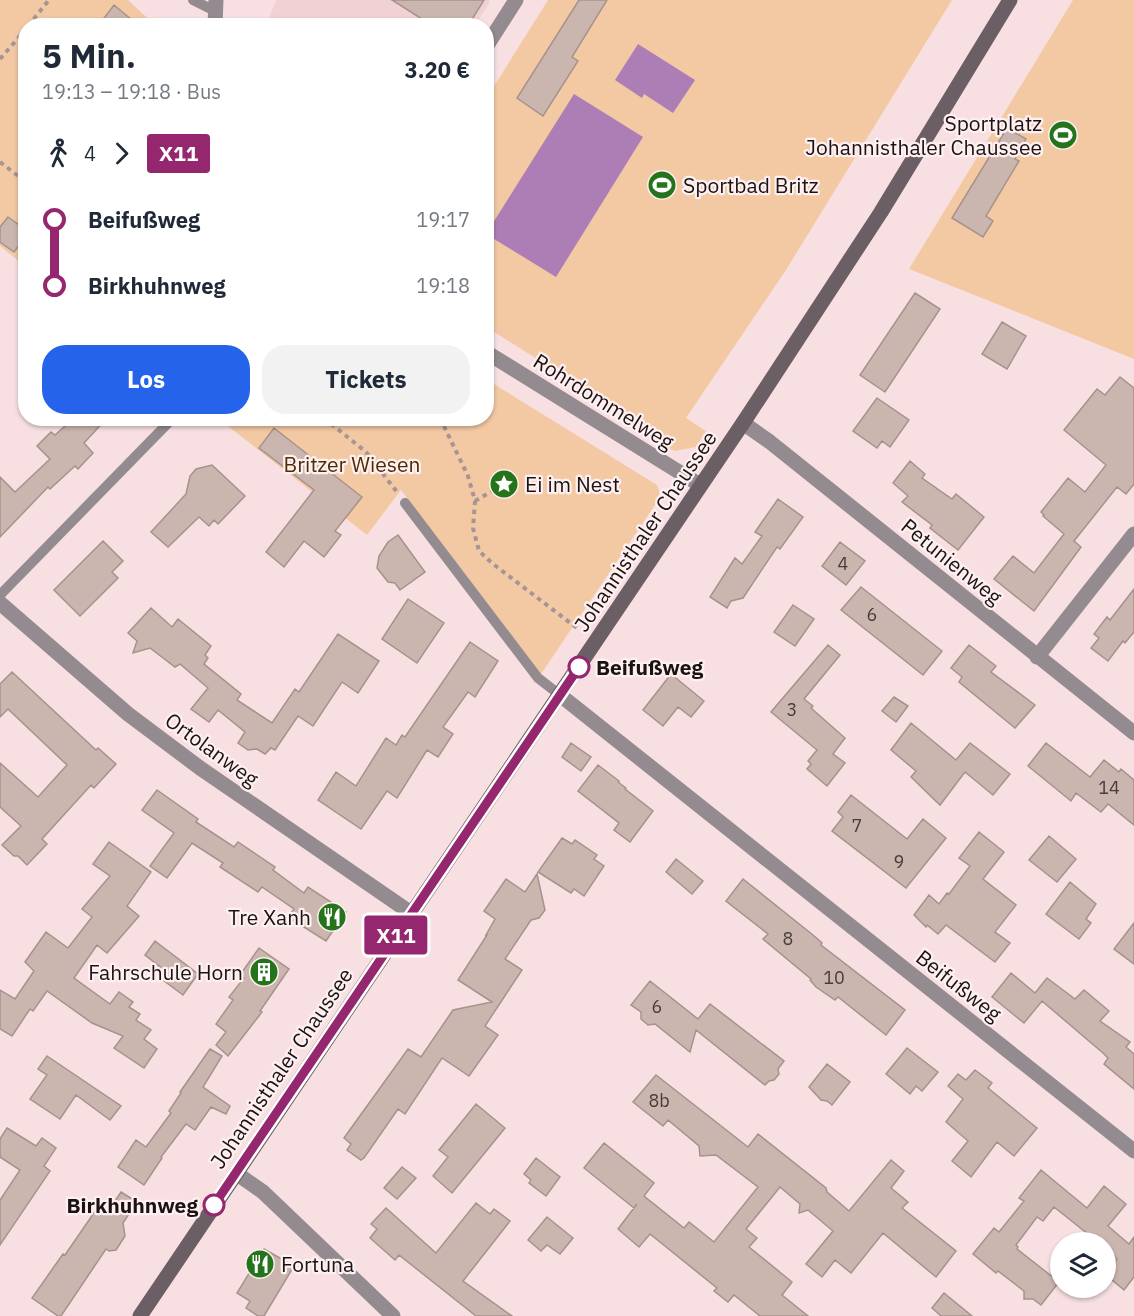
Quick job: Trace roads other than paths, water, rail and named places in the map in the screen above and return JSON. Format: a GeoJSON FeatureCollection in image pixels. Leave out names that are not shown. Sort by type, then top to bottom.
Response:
{"type":"FeatureCollection","features":[{"type":"Feature","properties":{"kind":"street"},"geometry":{"type":"LineString","coordinates":[[494,34],[516,0]]}},
{"type":"Feature","properties":{"kind":"street","name":"Johannisthaler Chaussee"},"geometry":{"type":"LineString","coordinates":[[140,1316],[743,423],[881,212],[1010,0]]}},
{"type":"Feature","properties":{"kind":"street","name":"Rohrdommelweg"},"geometry":{"type":"LineString","coordinates":[[494,357],[700,485]]}},
{"type":"Feature","properties":{"kind":"street","name":"Petunienweg"},"geometry":{"type":"LineString","coordinates":[[743,423],[1134,733]]}},
{"type":"Feature","properties":{"kind":"street"},"geometry":{"type":"LineString","coordinates":[[1037,657],[1134,534]]}},
{"type":"Feature","properties":{"kind":"street","name":"Ortolanweg"},"geometry":{"type":"LineString","coordinates":[[0,603],[128,714],[200,768],[411,913]]}},
{"type":"Feature","properties":{"kind":"street","name":"Beifußweg"},"geometry":{"type":"LineString","coordinates":[[560,695],[1134,1151]]}},
{"type":"Feature","properties":{"kind":"street"},"geometry":{"type":"LineString","coordinates":[[236,1173],[263,1192],[393,1316]]}},
{"type":"Feature","properties":{"kind":"lane"},"geometry":{"type":"LineString","coordinates":[[193,0],[215,12]]}},
{"type":"Feature","properties":{"kind":"lane"},"geometry":{"type":"LineString","coordinates":[[0,595],[165,426]]}},
{"type":"Feature","properties":{"kind":"lane"},"geometry":{"type":"LineString","coordinates":[[405,503],[538,678],[560,695]]}},
{"type":"Feature","properties":{"kind":"place","name":"Sportplatz Johannisthaler Chaussee"},"geometry":{"type":"Point","coordinates":[1063,135]}},
{"type":"Feature","properties":{"kind":"place","name":"Sportbad Britz"},"geometry":{"type":"Point","coordinates":[662,185]}},
{"type":"Feature","properties":{"kind":"place","name":"Ei im Nest"},"geometry":{"type":"Point","coordinates":[504,484]}},
{"type":"Feature","properties":{"kind":"place","name":"Beifußweg"},"geometry":{"type":"Point","coordinates":[579,667]}},
{"type":"Feature","properties":{"kind":"place","name":"Tre Xanh"},"geometry":{"type":"Point","coordinates":[332,917]}},
{"type":"Feature","properties":{"kind":"place","name":"Fahrschule Horn"},"geometry":{"type":"Point","coordinates":[264,972]}},
{"type":"Feature","properties":{"kind":"place","name":"Birkhuhnweg"},"geometry":{"type":"Point","coordinates":[214,1205]}},
{"type":"Feature","properties":{"kind":"place","name":"Fortuna"},"geometry":{"type":"Point","coordinates":[260,1264]}},
{"type":"Feature","properties":{"kind":"park label","name":"Britzer Wiesen"},"geometry":{"type":"Point","coordinates":[352,464]}}]}
